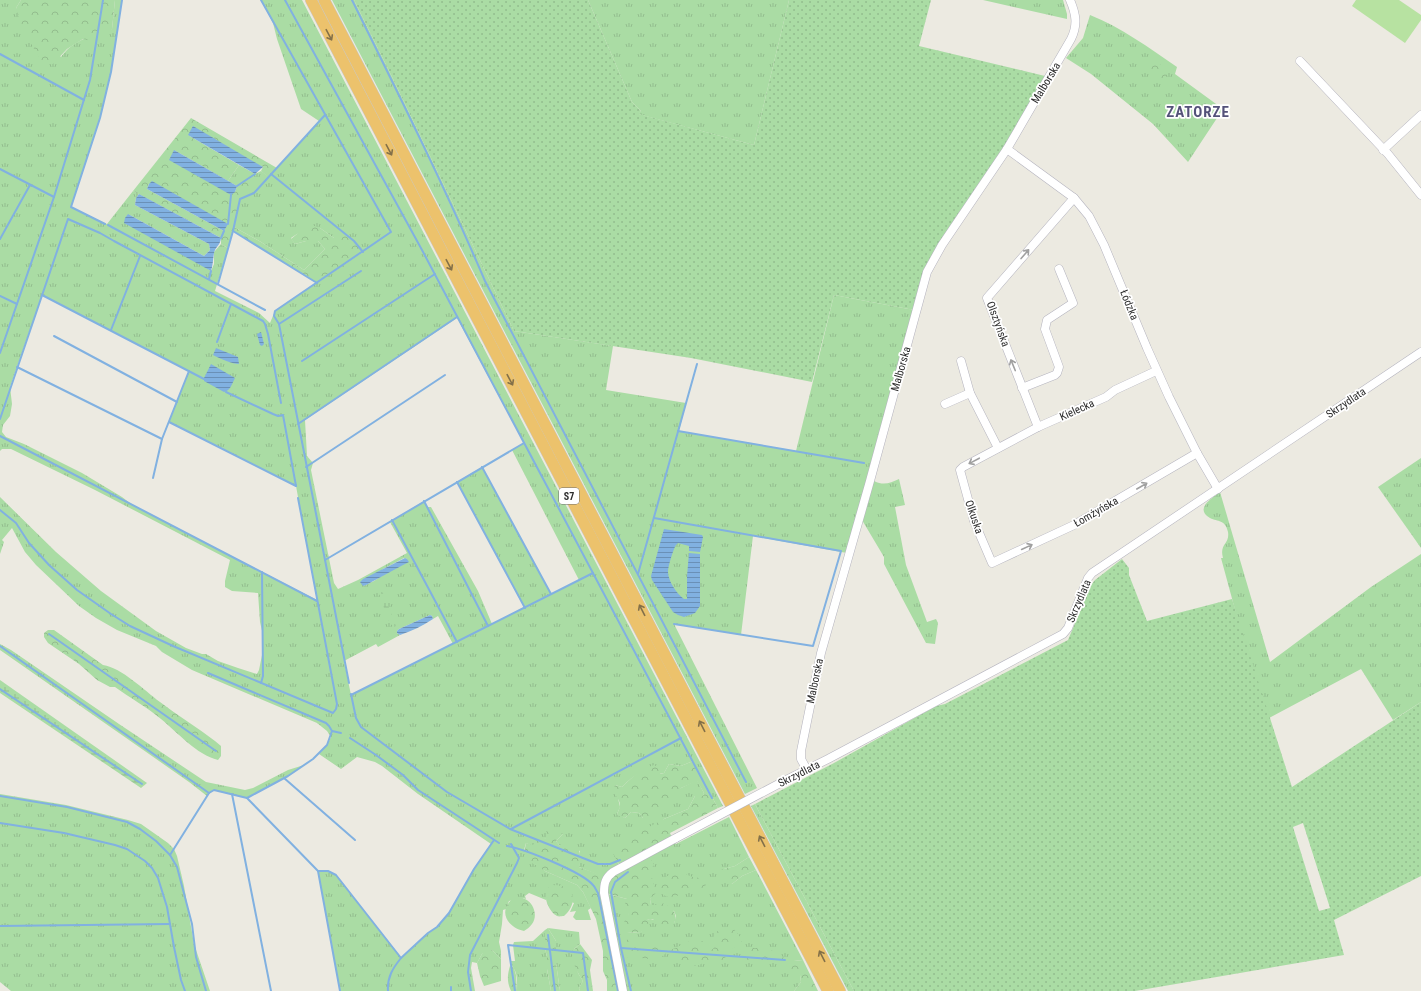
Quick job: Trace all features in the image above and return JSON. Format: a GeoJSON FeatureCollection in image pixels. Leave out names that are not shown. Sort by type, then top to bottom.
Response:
{"type":"FeatureCollection","features":[{"type":"Feature","properties":{"kind":"highway","name":"S7"},"geometry":{"type":"LineString","coordinates":[[311,0],[828,991]]}},
{"type":"Feature","properties":{"kind":"highway","name":"S7"},"geometry":{"type":"LineString","coordinates":[[324,0],[840,991]]}},
{"type":"Feature","properties":{"kind":"street","name":"Malborska"},"geometry":{"type":"LineString","coordinates":[[807,770],[801,759],[801,751],[821,653],[928,272],[942,245],[1006,149],[1074,34],[1076,21],[1070,0]]}},
{"type":"Feature","properties":{"kind":"street"},"geometry":{"type":"LineString","coordinates":[[1300,61],[1383,150],[1421,195]]}},
{"type":"Feature","properties":{"kind":"street"},"geometry":{"type":"LineString","coordinates":[[1383,150],[1421,114]]}},
{"type":"Feature","properties":{"kind":"street","name":"Łódzka"},"geometry":{"type":"LineString","coordinates":[[1006,149],[1074,198],[1089,216],[1104,245],[1156,371],[1197,453],[1218,489]]}},
{"type":"Feature","properties":{"kind":"street","name":"Olsztyńska"},"geometry":{"type":"LineString","coordinates":[[1038,427],[987,298],[1074,198]]}},
{"type":"Feature","properties":{"kind":"street"},"geometry":{"type":"LineString","coordinates":[[1022,388],[1055,375],[1058,370],[1045,329],[1047,320],[1073,303],[1059,269]]}},
{"type":"Feature","properties":{"kind":"street","name":"Skrzydlata"},"geometry":{"type":"LineString","coordinates":[[624,991],[604,893],[606,878],[613,872],[1063,634],[1068,628],[1088,578],[1092,574],[1421,352]]}},
{"type":"Feature","properties":{"kind":"street"},"geometry":{"type":"LineString","coordinates":[[961,361],[970,393],[998,448]]}},
{"type":"Feature","properties":{"kind":"street","name":"Kielecka"},"geometry":{"type":"LineString","coordinates":[[960,470],[1038,427],[1106,397],[1115,390],[1156,371]]}},
{"type":"Feature","properties":{"kind":"street"},"geometry":{"type":"LineString","coordinates":[[945,404],[970,393]]}},
{"type":"Feature","properties":{"kind":"street","name":"Łomżyńska"},"geometry":{"type":"LineString","coordinates":[[992,564],[1074,525],[1197,453]]}},
{"type":"Feature","properties":{"kind":"street","name":"Olkuska"},"geometry":{"type":"LineString","coordinates":[[960,470],[974,521],[992,564]]}},
{"type":"Feature","properties":{"kind":"green space"},"geometry":{"type":"Polygon","coordinates":[[[0,0],[21,0],[16,8],[61,57],[77,42],[112,29],[115,0],[122,0],[111,72],[100,118],[71,207],[107,224],[133,191],[139,194],[136,198],[135,205],[209,244],[210,250],[204,256],[128,214],[211,271],[214,264],[214,252],[221,244],[228,248],[215,291],[259,313],[270,323],[275,311],[363,252],[334,238],[320,228],[297,234],[291,238],[295,244],[306,241],[318,241],[325,249],[304,270],[261,242],[234,227],[240,199],[254,193],[248,179],[237,186],[228,181],[239,165],[255,174],[261,171],[269,177],[319,121],[301,109],[273,23],[261,0],[302,0],[723,806],[718,808],[693,761],[681,766],[669,764],[664,773],[659,774],[660,768],[635,776],[622,787],[615,785],[620,807],[617,814],[625,818],[631,812],[639,813],[643,818],[681,788],[697,780],[704,793],[703,797],[695,796],[688,809],[664,819],[617,861],[621,868],[606,878],[579,867],[580,851],[566,846],[560,846],[556,841],[563,834],[546,838],[533,846],[526,843],[524,850],[545,871],[577,885],[583,892],[591,908],[588,910],[591,920],[576,920],[573,917],[576,911],[570,912],[574,903],[546,893],[546,900],[529,893],[525,896],[526,899],[523,898],[509,901],[506,909],[503,910],[499,942],[501,959],[492,950],[482,954],[477,963],[472,962],[471,968],[475,991],[340,991],[318,871],[328,871],[336,875],[401,958],[428,933],[437,927],[449,913],[474,869],[491,844],[418,794],[375,762],[357,757],[341,769],[319,754],[327,745],[331,737],[327,731],[317,723],[192,670],[162,652],[156,646],[117,630],[96,618],[79,606],[36,565],[25,552],[12,528],[2,540],[4,542],[0,554],[0,497],[56,552],[101,591],[156,631],[186,648],[206,654],[218,661],[257,674],[259,670],[263,650],[263,635],[260,622],[258,593],[232,591],[225,587],[230,560],[95,490],[11,449],[2,449],[0,451],[0,0]],[[42,295],[10,387],[12,404],[10,416],[3,425],[2,432],[6,437],[24,444],[82,473],[134,506],[317,600],[296,486],[169,422],[189,371],[42,295]],[[457,318],[305,420],[307,456],[313,463],[311,470],[334,583],[338,589],[358,580],[407,553],[390,522],[424,501],[427,507],[431,507],[478,591],[492,624],[524,607],[457,482],[482,467],[551,594],[579,580],[512,450],[524,443],[457,318]],[[404,558],[383,569],[363,586],[374,581],[407,559],[404,558]],[[430,615],[399,629],[397,633],[400,635],[378,647],[376,644],[344,661],[351,695],[453,644],[438,616],[433,619],[430,615]]]}},
{"type":"Feature","properties":{"kind":"green space"},"geometry":{"type":"Polygon","coordinates":[[[21,0],[115,0],[112,29],[96,42],[83,39],[67,49],[53,64],[41,62],[22,26],[16,8],[21,0]]]}},
{"type":"Feature","properties":{"kind":"green space"},"geometry":{"type":"Polygon","coordinates":[[[332,0],[354,0],[514,331],[613,346],[606,390],[686,403],[679,431],[796,451],[834,295],[914,310],[847,553],[753,536],[741,635],[674,624],[757,788],[745,794],[332,0]]]}},
{"type":"Feature","properties":{"kind":"green space"},"geometry":{"type":"Polygon","coordinates":[[[354,0],[588,0],[632,102],[641,111],[639,114],[754,145],[789,0],[931,0],[919,46],[1045,76],[1004,147],[948,229],[914,310],[834,295],[812,382],[691,358],[514,331],[354,0]]]}},
{"type":"Feature","properties":{"kind":"green space"},"geometry":{"type":"Polygon","coordinates":[[[588,0],[789,0],[754,145],[638,114],[641,111],[632,102],[588,0]]]}},
{"type":"Feature","properties":{"kind":"green space"},"geometry":{"type":"Polygon","coordinates":[[[983,0],[1063,0],[1067,19],[983,0]]]}},
{"type":"Feature","properties":{"kind":"green space"},"geometry":{"type":"Polygon","coordinates":[[[1356,0],[1399,0],[1421,15],[1421,20],[1405,43],[1352,6],[1356,0]]]}},
{"type":"Feature","properties":{"kind":"green space"},"geometry":{"type":"Polygon","coordinates":[[[1090,15],[1124,32],[1177,67],[1175,74],[1223,109],[1188,162],[1153,124],[1091,74],[1066,58],[1083,38],[1090,15]]]}},
{"type":"Feature","properties":{"kind":"green space"},"geometry":{"type":"Polygon","coordinates":[[[1153,59],[1169,71],[1161,83],[1145,71],[1153,59]]]}},
{"type":"Feature","properties":{"kind":"green space"},"geometry":{"type":"Polygon","coordinates":[[[191,118],[277,168],[268,177],[261,171],[263,167],[188,135],[239,165],[228,181],[174,150],[235,192],[237,186],[248,179],[258,189],[254,193],[240,200],[234,227],[261,242],[304,270],[325,249],[318,241],[306,241],[295,244],[291,239],[309,224],[320,228],[334,238],[342,232],[354,241],[363,252],[317,283],[233,231],[228,248],[221,244],[221,238],[133,191],[191,118]],[[149,184],[147,189],[224,231],[227,224],[149,184]]]}},
{"type":"Feature","properties":{"kind":"green space"},"geometry":{"type":"Polygon","coordinates":[[[1421,458],[1421,548],[1378,487],[1421,458]]]}},
{"type":"Feature","properties":{"kind":"green space"},"geometry":{"type":"Polygon","coordinates":[[[899,479],[905,505],[895,507],[906,565],[927,622],[936,619],[938,623],[935,644],[926,643],[884,564],[884,557],[862,520],[874,481],[884,484],[899,479]]]}},
{"type":"Feature","properties":{"kind":"green space"},"geometry":{"type":"Polygon","coordinates":[[[1220,492],[1270,662],[1371,587],[1421,554],[1421,702],[1393,720],[1361,669],[1269,718],[1240,628],[1221,558],[1223,558],[1223,547],[1228,539],[1227,528],[1223,523],[1210,518],[1204,511],[1206,504],[1220,492]]]}},
{"type":"Feature","properties":{"kind":"green space"},"geometry":{"type":"Polygon","coordinates":[[[1122,559],[1129,568],[1129,575],[1147,621],[1232,599],[1292,787],[1421,702],[1421,876],[1334,920],[1344,955],[1135,991],[854,991],[755,804],[834,763],[936,706],[945,704],[1068,640],[1091,585],[1095,580],[1122,559]],[[1303,823],[1293,827],[1319,911],[1330,908],[1303,823]]]}},
{"type":"Feature","properties":{"kind":"green space"},"geometry":{"type":"Polygon","coordinates":[[[381,590],[384,595],[396,626],[394,627],[389,620],[378,592],[381,590]]]}},
{"type":"Feature","properties":{"kind":"green space"},"geometry":{"type":"Polygon","coordinates":[[[48,630],[54,630],[103,665],[118,670],[133,680],[167,707],[221,746],[221,756],[218,760],[202,753],[150,710],[115,687],[110,687],[97,680],[79,664],[48,643],[44,637],[44,633],[48,630]]]}},
{"type":"Feature","properties":{"kind":"green space"},"geometry":{"type":"Polygon","coordinates":[[[0,644],[206,782],[245,790],[253,788],[288,770],[304,765],[288,776],[247,798],[214,790],[207,796],[0,650],[0,644]]]}},
{"type":"Feature","properties":{"kind":"green space"},"geometry":{"type":"Polygon","coordinates":[[[0,680],[147,783],[141,788],[0,693],[0,680]]]}},
{"type":"Feature","properties":{"kind":"green space"},"geometry":{"type":"Polygon","coordinates":[[[693,761],[718,808],[670,833],[673,840],[648,853],[654,865],[650,870],[656,893],[650,899],[651,905],[662,903],[673,910],[676,918],[671,926],[658,926],[653,919],[650,919],[647,920],[649,925],[647,929],[641,932],[627,933],[624,922],[629,914],[623,909],[627,899],[605,893],[623,991],[607,991],[607,980],[603,971],[603,951],[596,919],[583,892],[577,885],[545,871],[532,863],[524,853],[526,843],[533,845],[537,840],[546,838],[546,832],[550,828],[555,827],[563,834],[556,841],[560,846],[571,844],[577,846],[580,856],[579,867],[606,877],[621,868],[614,855],[615,845],[664,819],[688,809],[695,796],[703,796],[704,793],[697,781],[681,788],[675,800],[648,819],[643,818],[639,813],[631,812],[625,818],[617,814],[620,804],[614,792],[615,785],[622,787],[637,774],[654,765],[660,768],[660,774],[664,773],[669,764],[681,766],[693,761]]]}},
{"type":"Feature","properties":{"kind":"green space"},"geometry":{"type":"Polygon","coordinates":[[[0,794],[66,805],[128,820],[141,824],[168,843],[174,849],[177,856],[194,944],[210,991],[11,991],[0,982],[0,794]]]}},
{"type":"Feature","properties":{"kind":"green space"},"geometry":{"type":"Polygon","coordinates":[[[755,804],[854,991],[848,991],[751,806],[755,804]]]}},
{"type":"Feature","properties":{"kind":"green space"},"geometry":{"type":"Polygon","coordinates":[[[729,817],[749,857],[735,866],[724,869],[732,884],[742,876],[756,870],[803,960],[794,961],[800,975],[801,982],[794,991],[623,991],[604,893],[627,899],[629,914],[627,933],[641,932],[647,920],[650,919],[674,923],[676,916],[674,911],[651,905],[650,899],[652,896],[648,853],[673,840],[676,844],[729,817]]]}},
{"type":"Feature","properties":{"kind":"green space"},"geometry":{"type":"Polygon","coordinates":[[[749,857],[756,870],[742,876],[732,884],[722,881],[718,876],[720,870],[735,866],[749,857]]]}},
{"type":"Feature","properties":{"kind":"green space"},"geometry":{"type":"Polygon","coordinates":[[[684,873],[698,878],[704,877],[707,879],[706,885],[700,890],[695,888],[682,892],[680,895],[671,897],[667,897],[662,893],[657,882],[671,874],[679,875],[684,873]]]}},
{"type":"Feature","properties":{"kind":"green space"},"geometry":{"type":"Polygon","coordinates":[[[555,885],[565,887],[569,890],[573,897],[572,906],[564,916],[554,914],[547,903],[547,890],[549,887],[555,885]]]}},
{"type":"Feature","properties":{"kind":"green space"},"geometry":{"type":"Polygon","coordinates":[[[515,897],[523,898],[531,903],[534,910],[534,921],[524,931],[512,926],[506,917],[506,907],[515,897]]]}},
{"type":"Feature","properties":{"kind":"green space"},"geometry":{"type":"Polygon","coordinates":[[[548,928],[579,932],[580,944],[574,949],[578,973],[583,981],[579,988],[580,991],[560,991],[556,963],[556,941],[548,928]]]}},
{"type":"Feature","properties":{"kind":"green space"},"geometry":{"type":"Polygon","coordinates":[[[548,928],[556,941],[556,963],[560,991],[551,991],[545,948],[545,930],[548,928]]]}},
{"type":"Feature","properties":{"kind":"green space"},"geometry":{"type":"Polygon","coordinates":[[[724,928],[733,928],[741,938],[742,943],[726,950],[725,961],[707,961],[697,966],[687,966],[677,962],[670,953],[666,953],[653,960],[637,958],[632,960],[627,957],[624,951],[623,943],[628,939],[645,943],[656,940],[665,951],[673,949],[696,938],[706,943],[707,950],[710,951],[714,948],[712,940],[716,932],[724,928]]]}},
{"type":"Feature","properties":{"kind":"green space"},"geometry":{"type":"Polygon","coordinates":[[[545,930],[547,969],[551,991],[517,991],[516,975],[511,961],[515,961],[514,942],[533,941],[545,930]]]}},
{"type":"Feature","properties":{"kind":"green space"},"geometry":{"type":"Polygon","coordinates":[[[580,944],[592,960],[590,970],[593,991],[580,991],[579,988],[583,981],[575,967],[572,951],[580,944]]]}},
{"type":"Feature","properties":{"kind":"green space"},"geometry":{"type":"Polygon","coordinates":[[[749,948],[757,948],[769,953],[771,950],[783,957],[788,964],[786,966],[779,962],[768,960],[751,963],[746,962],[743,960],[744,952],[749,948]]]}},
{"type":"Feature","properties":{"kind":"green space"},"geometry":{"type":"Polygon","coordinates":[[[488,949],[492,950],[501,959],[501,981],[484,986],[477,963],[482,954],[488,949]]]}},
{"type":"Feature","properties":{"kind":"green space"},"geometry":{"type":"Polygon","coordinates":[[[803,960],[818,991],[794,991],[801,982],[800,975],[794,974],[790,970],[794,961],[803,960]]]}},
{"type":"Feature","properties":{"kind":"green space"},"geometry":{"type":"Polygon","coordinates":[[[510,966],[514,968],[516,975],[517,991],[511,991],[508,982],[510,966]]]}},
{"type":"Feature","properties":{"kind":"water"},"geometry":{"type":"Polygon","coordinates":[[[193,126],[263,167],[255,174],[188,135],[193,126]]]}},
{"type":"Feature","properties":{"kind":"water"},"geometry":{"type":"Polygon","coordinates":[[[174,150],[237,186],[235,192],[231,195],[169,160],[174,150]]]}},
{"type":"Feature","properties":{"kind":"water"},"geometry":{"type":"Polygon","coordinates":[[[152,181],[228,224],[224,231],[147,189],[152,181]]]}},
{"type":"Feature","properties":{"kind":"water"},"geometry":{"type":"Polygon","coordinates":[[[139,194],[221,238],[215,251],[211,271],[124,223],[128,214],[204,256],[210,250],[209,244],[135,205],[136,198],[139,194]]]}},
{"type":"Feature","properties":{"kind":"water"},"geometry":{"type":"Polygon","coordinates":[[[261,332],[264,344],[262,346],[260,345],[257,334],[261,332]]]}},
{"type":"Feature","properties":{"kind":"water"},"geometry":{"type":"Polygon","coordinates":[[[216,348],[238,357],[239,364],[226,361],[213,355],[216,348]]]}},
{"type":"Feature","properties":{"kind":"water"},"geometry":{"type":"Polygon","coordinates":[[[211,364],[235,378],[228,390],[224,392],[204,381],[211,364]]]}},
{"type":"Feature","properties":{"kind":"water"},"geometry":{"type":"Polygon","coordinates":[[[664,529],[702,535],[703,537],[700,552],[689,551],[689,546],[678,543],[673,550],[669,566],[668,576],[671,583],[681,597],[687,599],[689,553],[700,554],[700,606],[695,613],[684,617],[673,612],[652,580],[651,576],[664,529]]]}},
{"type":"Feature","properties":{"kind":"water"},"geometry":{"type":"Polygon","coordinates":[[[405,558],[409,562],[366,585],[363,586],[360,582],[363,579],[405,558]]]}},
{"type":"Feature","properties":{"kind":"water"},"geometry":{"type":"Polygon","coordinates":[[[430,615],[433,619],[421,626],[400,635],[397,633],[399,629],[430,615]]]}},
{"type":"Feature","properties":{"kind":"waterway"},"geometry":{"type":"LineString","coordinates":[[0,353],[54,197],[90,80],[103,0]]}},
{"type":"Feature","properties":{"kind":"waterway"},"geometry":{"type":"LineString","coordinates":[[105,224],[71,207],[100,118],[111,72],[122,0]]}},
{"type":"Feature","properties":{"kind":"waterway"},"geometry":{"type":"LineString","coordinates":[[261,0],[391,232],[275,311],[274,316],[279,324],[349,683]]}},
{"type":"Feature","properties":{"kind":"waterway"},"geometry":{"type":"LineString","coordinates":[[285,0],[422,250],[712,798]]}},
{"type":"Feature","properties":{"kind":"waterway"},"geometry":{"type":"LineString","coordinates":[[352,0],[437,174],[485,281],[746,782]]}},
{"type":"Feature","properties":{"kind":"waterway"},"geometry":{"type":"LineString","coordinates":[[0,54],[84,100]]}},
{"type":"Feature","properties":{"kind":"waterway"},"geometry":{"type":"LineString","coordinates":[[218,284],[233,231],[240,199],[254,193],[325,115]]}},
{"type":"Feature","properties":{"kind":"waterway"},"geometry":{"type":"LineString","coordinates":[[0,169],[54,197]]}},
{"type":"Feature","properties":{"kind":"waterway"},"geometry":{"type":"LineString","coordinates":[[237,186],[255,174]]}},
{"type":"Feature","properties":{"kind":"waterway"},"geometry":{"type":"LineString","coordinates":[[271,174],[354,241],[363,252]]}},
{"type":"Feature","properties":{"kind":"waterway"},"geometry":{"type":"LineString","coordinates":[[0,239],[30,185]]}},
{"type":"Feature","properties":{"kind":"waterway"},"geometry":{"type":"LineString","coordinates":[[228,224],[231,195]]}},
{"type":"Feature","properties":{"kind":"waterway"},"geometry":{"type":"LineString","coordinates":[[0,419],[68,219],[100,233],[263,321],[268,334],[281,403]]}},
{"type":"Feature","properties":{"kind":"waterway"},"geometry":{"type":"LineString","coordinates":[[108,225],[265,310]]}},
{"type":"Feature","properties":{"kind":"waterway"},"geometry":{"type":"LineString","coordinates":[[221,238],[224,231]]}},
{"type":"Feature","properties":{"kind":"waterway"},"geometry":{"type":"LineString","coordinates":[[233,231],[317,283]]}},
{"type":"Feature","properties":{"kind":"waterway"},"geometry":{"type":"LineString","coordinates":[[111,330],[140,256]]}},
{"type":"Feature","properties":{"kind":"waterway"},"geometry":{"type":"LineString","coordinates":[[209,279],[211,271]]}},
{"type":"Feature","properties":{"kind":"waterway"},"geometry":{"type":"LineString","coordinates":[[279,324],[361,271]]}},
{"type":"Feature","properties":{"kind":"waterway"},"geometry":{"type":"LineString","coordinates":[[302,361],[435,274]]}},
{"type":"Feature","properties":{"kind":"waterway"},"geometry":{"type":"LineString","coordinates":[[42,295],[204,379]]}},
{"type":"Feature","properties":{"kind":"waterway"},"geometry":{"type":"LineString","coordinates":[[0,296],[17,304]]}},
{"type":"Feature","properties":{"kind":"waterway"},"geometry":{"type":"LineString","coordinates":[[217,342],[231,304]]}},
{"type":"Feature","properties":{"kind":"waterway"},"geometry":{"type":"LineString","coordinates":[[298,424],[457,317]]}},
{"type":"Feature","properties":{"kind":"waterway"},"geometry":{"type":"LineString","coordinates":[[54,336],[177,402]]}},
{"type":"Feature","properties":{"kind":"waterway"},"geometry":{"type":"LineString","coordinates":[[638,574],[697,364]]}},
{"type":"Feature","properties":{"kind":"waterway"},"geometry":{"type":"LineString","coordinates":[[17,367],[162,439]]}},
{"type":"Feature","properties":{"kind":"waterway"},"geometry":{"type":"LineString","coordinates":[[153,478],[162,439],[189,371]]}},
{"type":"Feature","properties":{"kind":"waterway"},"geometry":{"type":"LineString","coordinates":[[306,467],[445,375]]}},
{"type":"Feature","properties":{"kind":"waterway"},"geometry":{"type":"LineString","coordinates":[[226,392],[273,414],[278,416],[283,415],[296,486]]}},
{"type":"Feature","properties":{"kind":"waterway"},"geometry":{"type":"LineString","coordinates":[[169,422],[296,486]]}},
{"type":"Feature","properties":{"kind":"waterway"},"geometry":{"type":"LineString","coordinates":[[678,431],[864,463]]}},
{"type":"Feature","properties":{"kind":"waterway"},"geometry":{"type":"LineString","coordinates":[[0,436],[317,601]]}},
{"type":"Feature","properties":{"kind":"waterway"},"geometry":{"type":"LineString","coordinates":[[325,560],[524,443]]}},
{"type":"Feature","properties":{"kind":"waterway"},"geometry":{"type":"LineString","coordinates":[[482,467],[551,594]]}},
{"type":"Feature","properties":{"kind":"waterway"},"geometry":{"type":"LineString","coordinates":[[457,482],[525,608]]}},
{"type":"Feature","properties":{"kind":"waterway"},"geometry":{"type":"LineString","coordinates":[[0,510],[16,523],[29,543],[49,565],[77,590],[130,626],[173,646],[333,713],[337,704],[298,498]]}},
{"type":"Feature","properties":{"kind":"waterway"},"geometry":{"type":"LineString","coordinates":[[424,501],[488,626]]}},
{"type":"Feature","properties":{"kind":"waterway"},"geometry":{"type":"LineString","coordinates":[[654,518],[841,551],[813,646],[674,624]]}},
{"type":"Feature","properties":{"kind":"waterway"},"geometry":{"type":"LineString","coordinates":[[392,520],[457,642]]}},
{"type":"Feature","properties":{"kind":"waterway"},"geometry":{"type":"LineString","coordinates":[[261,683],[263,676],[262,572]]}},
{"type":"Feature","properties":{"kind":"waterway"},"geometry":{"type":"LineString","coordinates":[[351,695],[593,573]]}},
{"type":"Feature","properties":{"kind":"waterway"},"geometry":{"type":"LineString","coordinates":[[49,634],[216,751]]}},
{"type":"Feature","properties":{"kind":"waterway"},"geometry":{"type":"LineString","coordinates":[[0,646],[209,793]]}},
{"type":"Feature","properties":{"kind":"waterway"},"geometry":{"type":"LineString","coordinates":[[208,673],[326,723],[332,731],[327,745],[313,759],[288,776],[247,798]]}},
{"type":"Feature","properties":{"kind":"waterway"},"geometry":{"type":"LineString","coordinates":[[0,689],[142,784]]}},
{"type":"Feature","properties":{"kind":"waterway"},"geometry":{"type":"LineString","coordinates":[[351,694],[356,718],[361,727],[447,792],[510,829],[598,864],[610,864],[620,860]]}},
{"type":"Feature","properties":{"kind":"waterway"},"geometry":{"type":"LineString","coordinates":[[332,731],[341,733]]}},
{"type":"Feature","properties":{"kind":"waterway"},"geometry":{"type":"LineString","coordinates":[[350,738],[403,775],[418,790],[499,843]]}},
{"type":"Feature","properties":{"kind":"waterway"},"geometry":{"type":"LineString","coordinates":[[511,829],[681,738]]}},
{"type":"Feature","properties":{"kind":"waterway"},"geometry":{"type":"LineString","coordinates":[[284,778],[355,840]]}},
{"type":"Feature","properties":{"kind":"waterway"},"geometry":{"type":"LineString","coordinates":[[170,855],[209,793],[214,790],[247,798],[318,871]]}},
{"type":"Feature","properties":{"kind":"waterway"},"geometry":{"type":"LineString","coordinates":[[232,794],[271,991]]}},
{"type":"Feature","properties":{"kind":"waterway"},"geometry":{"type":"LineString","coordinates":[[0,796],[67,807],[127,822],[140,829],[156,841],[170,855],[177,867],[192,924],[196,957],[206,991]]}},
{"type":"Feature","properties":{"kind":"waterway"},"geometry":{"type":"LineString","coordinates":[[0,823],[64,833],[115,845],[127,849],[145,861],[152,868],[158,878],[167,907],[181,980],[185,991]]}},
{"type":"Feature","properties":{"kind":"waterway"},"geometry":{"type":"LineString","coordinates":[[340,991],[318,871],[328,871],[336,875],[401,958],[428,933],[437,927],[449,913],[474,869],[494,840]]}},
{"type":"Feature","properties":{"kind":"waterway"},"geometry":{"type":"LineString","coordinates":[[471,991],[468,972],[470,955],[519,858],[511,844]]}},
{"type":"Feature","properties":{"kind":"waterway"},"geometry":{"type":"LineString","coordinates":[[507,846],[539,856],[566,868],[587,880],[594,886],[598,893],[618,991]]}},
{"type":"Feature","properties":{"kind":"waterway"},"geometry":{"type":"LineString","coordinates":[[628,872],[615,882],[611,892],[621,948],[631,991]]}},
{"type":"Feature","properties":{"kind":"waterway"},"geometry":{"type":"LineString","coordinates":[[0,926],[170,924]]}},
{"type":"Feature","properties":{"kind":"waterway"},"geometry":{"type":"LineString","coordinates":[[548,935],[555,991]]}},
{"type":"Feature","properties":{"kind":"waterway"},"geometry":{"type":"LineString","coordinates":[[515,991],[508,945],[583,953],[588,991]]}},
{"type":"Feature","properties":{"kind":"waterway"},"geometry":{"type":"LineString","coordinates":[[621,948],[785,960]]}},
{"type":"Feature","properties":{"kind":"waterway"},"geometry":{"type":"LineString","coordinates":[[388,991],[388,981],[391,973],[401,958]]}},
{"type":"Feature","properties":{"kind":"district","name":"ZATORZE"},"geometry":{"type":"Point","coordinates":[1198,112]}}]}
